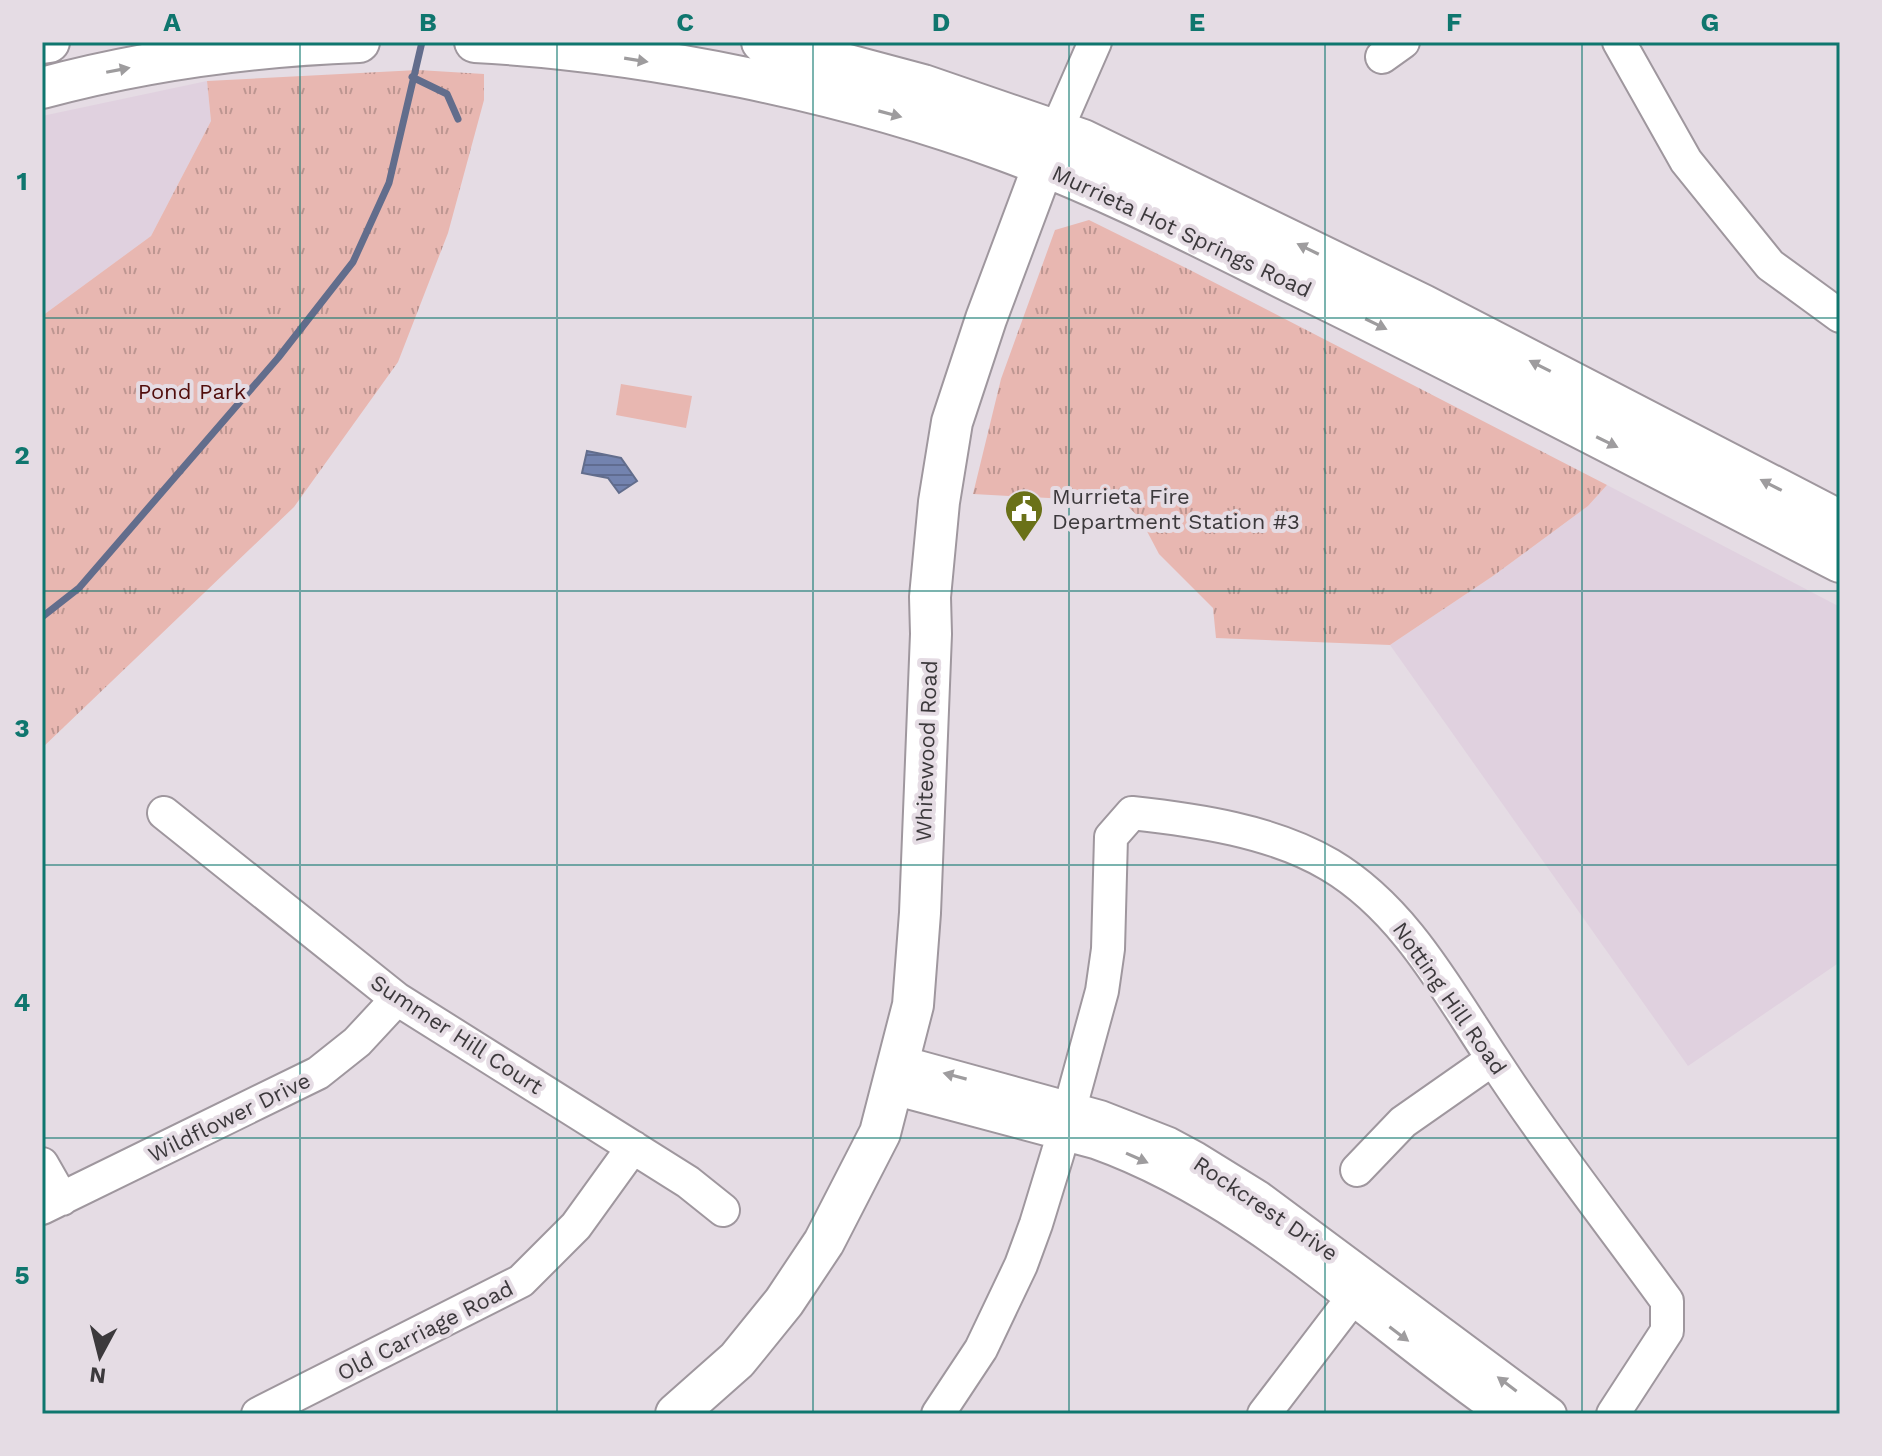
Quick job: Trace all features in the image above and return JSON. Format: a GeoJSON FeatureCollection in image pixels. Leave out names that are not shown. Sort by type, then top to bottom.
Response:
{"type":"FeatureCollection","features":[{"type":"Feature","properties":{"kind":"main road"},"geometry":{"type":"LineString","coordinates":[[42,43],[49,42]]}},
{"type":"Feature","properties":{"kind":"main road"},"geometry":{"type":"LineString","coordinates":[[42,88],[186,57],[258,48],[359,42]]}},
{"type":"Feature","properties":{"kind":"main road","name":"Murrieta Hot Springs Road"},"geometry":{"type":"LineString","coordinates":[[475,42],[586,52],[745,79],[916,121],[1050,148],[1124,158],[1423,305],[1840,521]]}},
{"type":"Feature","properties":{"kind":"main road","name":"Murrieta Hot Springs Road"},"geometry":{"type":"LineString","coordinates":[[762,42],[923,85],[1050,148],[1105,191],[1397,334],[1840,562]]}},
{"type":"Feature","properties":{"kind":"main road","name":"Whitewood Road"},"geometry":{"type":"LineString","coordinates":[[676,1414],[737,1360],[784,1302],[824,1242],[880,1133],[913,1005],[920,913],[930,597],[939,502],[952,422],[986,319],[1050,148]]}},
{"type":"Feature","properties":{"kind":"street","name":"Whitewood Road"},"geometry":{"type":"LineString","coordinates":[[1050,148],[1095,42]]}},
{"type":"Feature","properties":{"kind":"street"},"geometry":{"type":"LineString","coordinates":[[1619,42],[1686,161],[1770,265],[1840,316]]}},
{"type":"Feature","properties":{"kind":"street","name":"Summer Hill Court"},"geometry":{"type":"LineString","coordinates":[[164,813],[397,999],[688,1182],[723,1210]]}},
{"type":"Feature","properties":{"kind":"street","name":"Notting Hill Road"},"geometry":{"type":"LineString","coordinates":[[938,1414],[981,1349],[1036,1224],[1102,991],[1108,949],[1111,837],[1132,813],[1194,820],[1291,846],[1330,865],[1361,888],[1395,920],[1428,961],[1493,1059],[1667,1301],[1667,1331],[1613,1414]]}},
{"type":"Feature","properties":{"kind":"street","name":"Wildflower Drive"},"geometry":{"type":"LineString","coordinates":[[52,1203],[318,1073],[357,1042],[397,999]]}},
{"type":"Feature","properties":{"kind":"street"},"geometry":{"type":"LineString","coordinates":[[1357,1170],[1403,1122],[1493,1059]]}},
{"type":"Feature","properties":{"kind":"street","name":"Rockcrest Drive"},"geometry":{"type":"LineString","coordinates":[[896,1075],[1067,1120],[1123,1152],[1192,1185],[1262,1231],[1359,1288],[1550,1414]]}},
{"type":"Feature","properties":{"kind":"street","name":"Old Carriage Road"},"geometry":{"type":"LineString","coordinates":[[258,1414],[521,1281],[576,1226],[633,1147]]}},
{"type":"Feature","properties":{"kind":"street"},"geometry":{"type":"LineString","coordinates":[[42,1164],[52,1203]]}},
{"type":"Feature","properties":{"kind":"street"},"geometry":{"type":"LineString","coordinates":[[1264,1414],[1359,1288]]}},
{"type":"Feature","properties":{"kind":"street","name":"Rockcrest Drive"},"geometry":{"type":"LineString","coordinates":[[1359,1288],[1505,1414]]}},
{"type":"Feature","properties":{"kind":"shaded area"},"geometry":{"type":"Polygon","coordinates":[[[207,81],[211,121],[151,236],[42,316],[42,116],[207,81]]]}},
{"type":"Feature","properties":{"kind":"shaded area"},"geometry":{"type":"Polygon","coordinates":[[[1607,485],[1840,607],[1840,962],[1688,1066],[1390,645],[1493,576],[1588,506],[1607,485]]]}},
{"type":"Feature","properties":{"kind":"green space","name":"Pond Park"},"geometry":{"type":"Polygon","coordinates":[[[418,70],[484,74],[484,100],[448,233],[398,362],[294,507],[42,748],[42,316],[151,236],[211,121],[207,81],[418,70]]]}},
{"type":"Feature","properties":{"kind":"green space"},"geometry":{"type":"Polygon","coordinates":[[[1089,220],[1607,485],[1588,506],[1493,576],[1390,645],[1216,638],[1213,608],[1159,554],[1140,518],[1123,502],[973,494],[1001,379],[1055,230],[1089,220]]]}},
{"type":"Feature","properties":{"kind":"green space"},"geometry":{"type":"Polygon","coordinates":[[[621,384],[692,396],[686,428],[616,415],[621,384]]]}},
{"type":"Feature","properties":{"kind":"water"},"geometry":{"type":"Polygon","coordinates":[[[587,451],[621,458],[637,481],[619,493],[608,478],[582,473],[587,451]]]}},
{"type":"Feature","properties":{"kind":"waterway"},"geometry":{"type":"LineString","coordinates":[[42,617],[79,588],[278,358],[353,262],[389,183],[422,42]]}},
{"type":"Feature","properties":{"kind":"waterway"},"geometry":{"type":"LineString","coordinates":[[412,77],[447,94],[458,119]]}},
{"type":"Feature","properties":{"kind":"place","name":"Murrieta Fire Department Station #3"},"geometry":{"type":"Point","coordinates":[1024,543]}}]}
